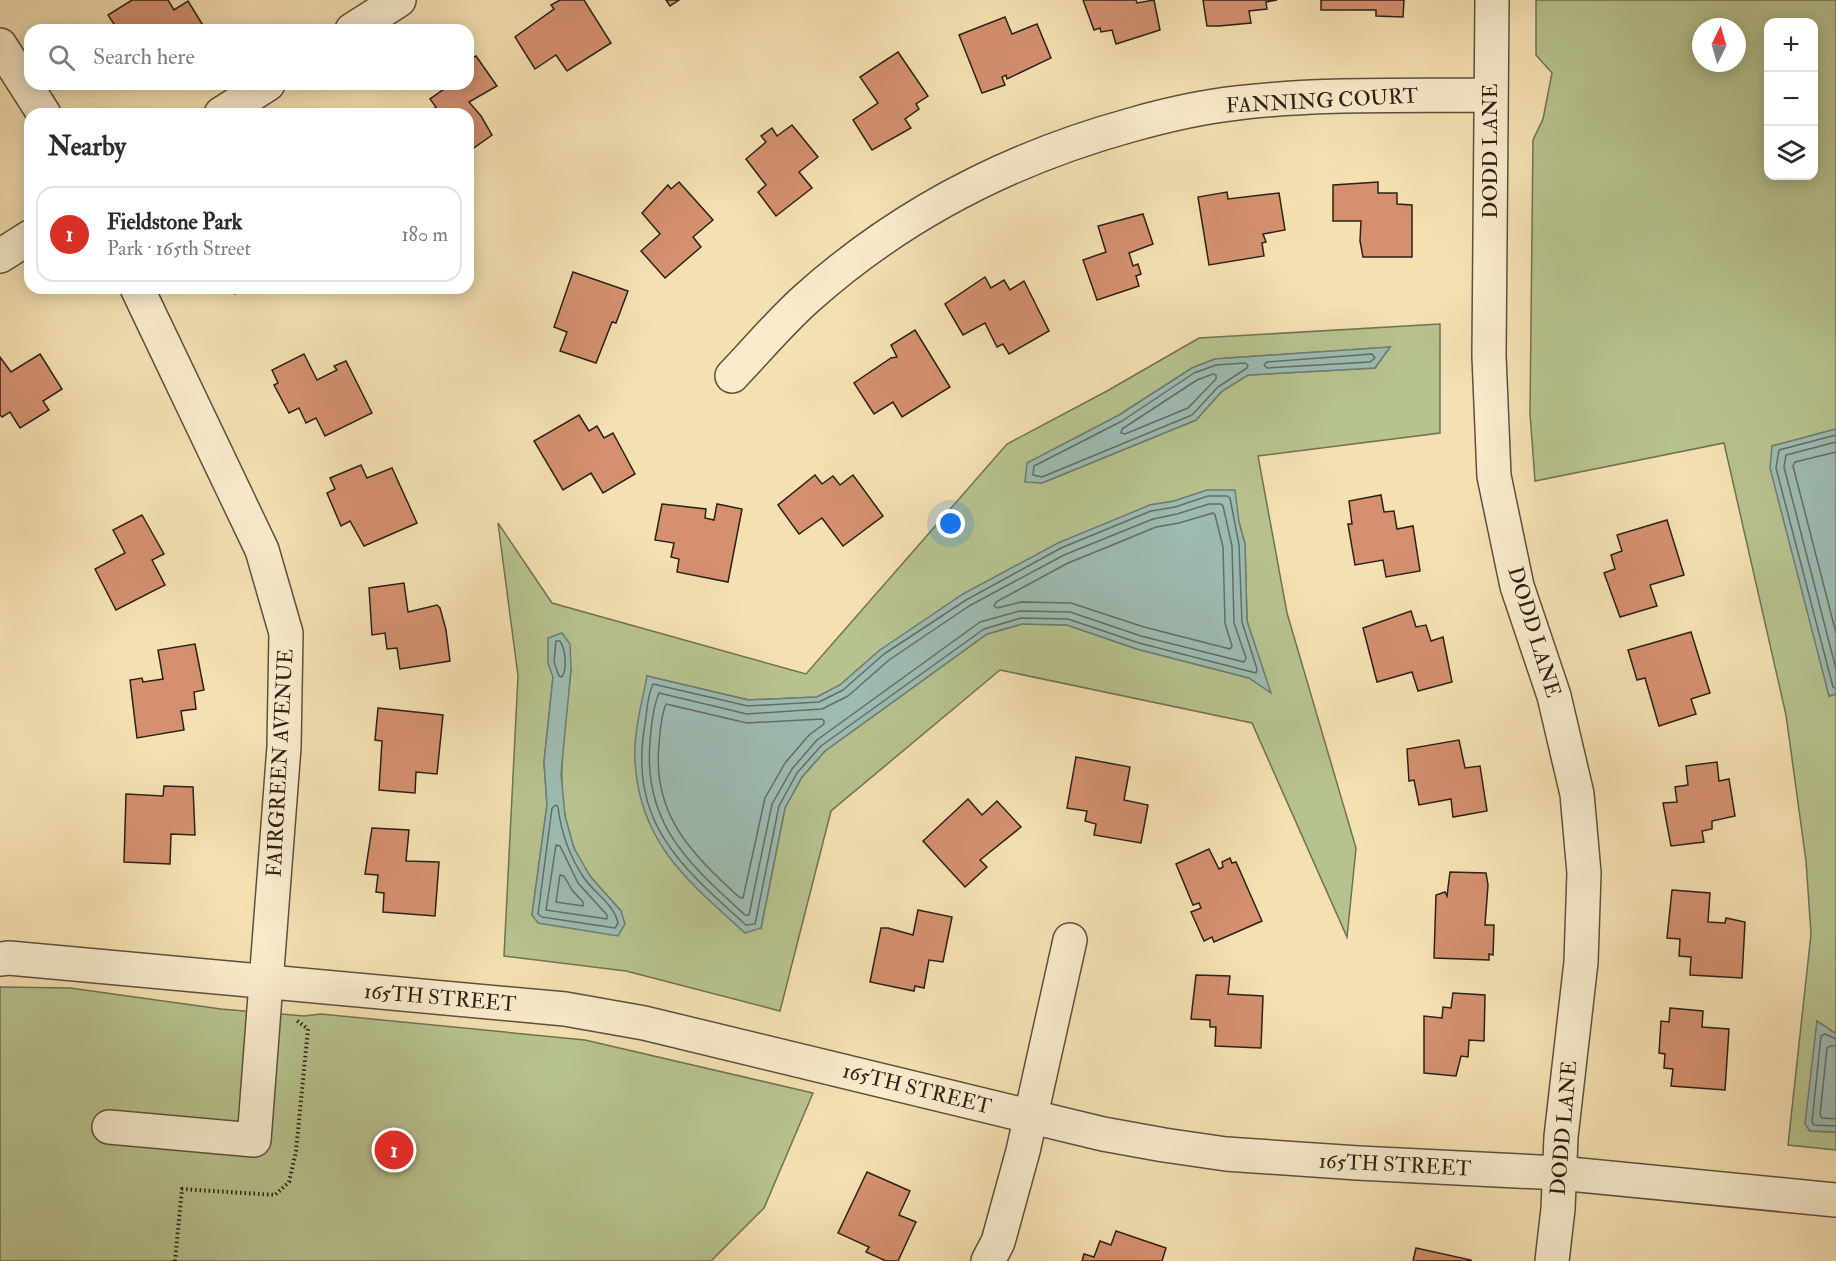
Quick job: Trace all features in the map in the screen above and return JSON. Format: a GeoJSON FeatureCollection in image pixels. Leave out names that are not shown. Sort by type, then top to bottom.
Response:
{"type":"FeatureCollection","features":[{"type":"Feature","properties":{"kind":"street"},"geometry":{"type":"LineString","coordinates":[[361,24],[399,0]]}},
{"type":"Feature","properties":{"kind":"street","name":"DODD LANE"},"geometry":{"type":"LineString","coordinates":[[1492,0],[1489,356],[1494,476],[1517,586],[1554,696],[1577,794],[1584,873],[1581,962],[1561,1137],[1552,1261]]}},
{"type":"Feature","properties":{"kind":"street"},"geometry":{"type":"LineString","coordinates":[[0,45],[24,83]]}},
{"type":"Feature","properties":{"kind":"street"},"geometry":{"type":"LineString","coordinates":[[29,90],[40,108]]}},
{"type":"Feature","properties":{"kind":"street"},"geometry":{"type":"LineString","coordinates":[[230,108],[259,90]]}},
{"type":"Feature","properties":{"kind":"street","name":"FANNING COURT"},"geometry":{"type":"LineString","coordinates":[[732,376],[806,299],[858,258],[920,215],[978,183],[1036,156],[1099,134],[1171,114],[1235,103],[1335,96],[1490,95]]}},
{"type":"Feature","properties":{"kind":"street"},"geometry":{"type":"LineString","coordinates":[[0,256],[24,241]]}},
{"type":"Feature","properties":{"kind":"street","name":"FAIRGREEN AVENUE"},"geometry":{"type":"LineString","coordinates":[[110,1127],[254,1140],[285,747],[286,633],[262,550],[140,294]]}},
{"type":"Feature","properties":{"kind":"street"},"geometry":{"type":"LineString","coordinates":[[988,1261],[998,1242],[1031,1117],[1070,940]]}},
{"type":"Feature","properties":{"kind":"street","name":"165TH STREET"},"geometry":{"type":"LineString","coordinates":[[0,959],[565,1009],[644,1023],[1104,1134],[1226,1154],[1358,1164],[1559,1173],[1836,1200]]}},
{"type":"Feature","properties":{"kind":"path"},"geometry":{"type":"LineString","coordinates":[[292,1017],[308,1029]]}},
{"type":"Feature","properties":{"kind":"green space"},"geometry":{"type":"Polygon","coordinates":[[[1536,0],[1836,0],[1836,429],[1772,446],[1829,696],[1836,694],[1836,1034],[1817,1021],[1810,1131],[1836,1132],[1836,1150],[1788,1145],[1811,934],[1806,861],[1786,715],[1724,443],[1535,481],[1530,413],[1533,140],[1543,119],[1552,73],[1536,55],[1536,0]]]}},
{"type":"Feature","properties":{"kind":"green space"},"geometry":{"type":"Polygon","coordinates":[[[1440,324],[1440,433],[1258,456],[1287,613],[1356,848],[1347,937],[1252,723],[1000,670],[831,811],[780,1011],[626,971],[504,956],[518,676],[498,523],[552,603],[806,674],[1007,444],[1107,391],[1199,338],[1440,324]],[[1390,347],[1215,359],[1192,368],[1119,415],[1025,481],[1042,483],[1196,420],[1222,391],[1248,375],[1375,368],[1390,347]],[[1174,501],[1150,505],[880,650],[840,685],[817,697],[749,700],[647,676],[761,928],[785,808],[802,777],[825,751],[987,634],[1022,624],[1067,625],[1137,649],[1249,678],[1270,692],[1247,621],[1245,544],[1239,522],[1174,501]],[[571,669],[553,677],[544,762],[547,805],[532,915],[621,911],[590,876],[576,853],[568,828],[563,803],[562,776],[571,669]]]}},
{"type":"Feature","properties":{"kind":"green space"},"geometry":{"type":"Polygon","coordinates":[[[0,987],[70,988],[221,1009],[304,1016],[321,1014],[585,1040],[813,1093],[764,1208],[711,1261],[0,1261],[0,987]]]}},
{"type":"Feature","properties":{"kind":"water"},"geometry":{"type":"Polygon","coordinates":[[[1390,347],[1375,368],[1248,375],[1222,391],[1196,420],[1042,483],[1025,482],[1027,463],[1119,415],[1192,368],[1215,359],[1390,347]]]}},
{"type":"Feature","properties":{"kind":"water"},"geometry":{"type":"Polygon","coordinates":[[[1836,429],[1836,694],[1829,696],[1770,468],[1772,446],[1836,429]]]}},
{"type":"Feature","properties":{"kind":"water"},"geometry":{"type":"Polygon","coordinates":[[[1207,490],[1235,490],[1239,522],[1245,544],[1247,621],[1271,693],[1249,678],[1137,649],[1067,625],[1022,624],[987,634],[825,751],[802,777],[785,808],[761,928],[745,933],[687,878],[657,839],[646,816],[639,791],[635,762],[637,730],[647,676],[748,700],[817,697],[840,685],[880,650],[963,594],[1058,543],[1150,505],[1174,501],[1207,490]]]}},
{"type":"Feature","properties":{"kind":"water"},"geometry":{"type":"Polygon","coordinates":[[[562,633],[570,644],[571,669],[561,774],[565,816],[574,848],[590,876],[621,911],[625,924],[618,936],[538,923],[532,915],[547,805],[544,762],[553,677],[548,663],[548,638],[562,633]]]}},
{"type":"Feature","properties":{"kind":"water"},"geometry":{"type":"Polygon","coordinates":[[[1817,1021],[1836,1034],[1836,1132],[1810,1131],[1805,1124],[1817,1021]]]}},
{"type":"Feature","properties":{"kind":"building"},"geometry":{"type":"Polygon","coordinates":[[[132,0],[168,0],[174,10],[188,1],[202,24],[114,24],[108,15],[132,0]]]}},
{"type":"Feature","properties":{"kind":"building"},"geometry":{"type":"Polygon","coordinates":[[[560,0],[584,0],[611,43],[567,71],[556,55],[535,69],[515,37],[554,9],[551,5],[560,0]]]}},
{"type":"Feature","properties":{"kind":"building"},"geometry":{"type":"Polygon","coordinates":[[[666,0],[679,0],[670,6],[666,0]]]}},
{"type":"Feature","properties":{"kind":"building"},"geometry":{"type":"Polygon","coordinates":[[[1083,0],[1136,0],[1137,3],[1154,0],[1160,30],[1116,44],[1112,30],[1101,32],[1100,28],[1094,30],[1083,0]]]}},
{"type":"Feature","properties":{"kind":"building"},"geometry":{"type":"Polygon","coordinates":[[[1203,0],[1277,0],[1266,2],[1267,9],[1249,11],[1251,23],[1207,26],[1203,0]]]}},
{"type":"Feature","properties":{"kind":"building"},"geometry":{"type":"Polygon","coordinates":[[[1321,0],[1404,0],[1403,17],[1376,16],[1376,10],[1321,10],[1321,0]]]}},
{"type":"Feature","properties":{"kind":"building"},"geometry":{"type":"Polygon","coordinates":[[[1005,17],[1012,34],[1037,24],[1051,58],[1007,79],[1006,75],[1002,77],[1005,85],[982,93],[959,35],[1005,17]]]}},
{"type":"Feature","properties":{"kind":"building"},"geometry":{"type":"Polygon","coordinates":[[[898,52],[928,96],[916,104],[919,109],[905,119],[911,128],[872,150],[853,120],[878,103],[860,77],[898,52]]]}},
{"type":"Feature","properties":{"kind":"building"},"geometry":{"type":"Polygon","coordinates":[[[476,56],[497,86],[469,102],[481,116],[492,135],[474,148],[474,108],[435,108],[430,99],[443,90],[474,90],[474,57],[476,56]]]}},
{"type":"Feature","properties":{"kind":"building"},"geometry":{"type":"Polygon","coordinates":[[[792,125],[818,157],[799,172],[812,188],[776,216],[758,192],[766,185],[746,159],[766,142],[761,136],[772,128],[777,136],[792,125]]]}},
{"type":"Feature","properties":{"kind":"building"},"geometry":{"type":"Polygon","coordinates":[[[679,182],[713,220],[693,237],[701,247],[665,278],[641,251],[660,234],[642,213],[668,185],[671,189],[679,182]]]}},
{"type":"Feature","properties":{"kind":"building"},"geometry":{"type":"Polygon","coordinates":[[[1378,182],[1378,193],[1397,193],[1397,204],[1412,205],[1412,257],[1363,257],[1360,241],[1361,221],[1333,221],[1333,185],[1378,182]]]}},
{"type":"Feature","properties":{"kind":"building"},"geometry":{"type":"Polygon","coordinates":[[[1227,192],[1228,199],[1279,193],[1285,230],[1263,234],[1266,242],[1262,243],[1264,256],[1209,265],[1198,197],[1227,192]]]}},
{"type":"Feature","properties":{"kind":"building"},"geometry":{"type":"Polygon","coordinates":[[[1143,214],[1153,244],[1129,253],[1133,266],[1138,264],[1141,274],[1136,276],[1139,286],[1097,300],[1083,260],[1106,252],[1098,226],[1143,214]]]}},
{"type":"Feature","properties":{"kind":"building"},"geometry":{"type":"Polygon","coordinates":[[[573,272],[628,291],[616,323],[612,322],[596,363],[560,351],[567,332],[554,327],[573,272]]]}},
{"type":"Feature","properties":{"kind":"building"},"geometry":{"type":"Polygon","coordinates":[[[985,277],[991,288],[1004,280],[1010,290],[1024,281],[1049,331],[1009,354],[1003,344],[997,347],[985,323],[963,335],[945,304],[985,277]]]}},
{"type":"Feature","properties":{"kind":"building"},"geometry":{"type":"Polygon","coordinates":[[[915,330],[950,387],[902,417],[893,402],[874,414],[854,383],[891,358],[897,357],[891,345],[915,330]]]}},
{"type":"Feature","properties":{"kind":"building"},"geometry":{"type":"Polygon","coordinates":[[[40,354],[62,389],[43,401],[49,410],[20,428],[10,412],[2,417],[0,415],[0,357],[11,372],[40,354]]]}},
{"type":"Feature","properties":{"kind":"building"},"geometry":{"type":"Polygon","coordinates":[[[304,354],[317,380],[337,370],[334,366],[346,361],[372,413],[325,436],[316,418],[306,423],[299,408],[289,413],[274,385],[278,383],[272,370],[304,354]]]}},
{"type":"Feature","properties":{"kind":"building"},"geometry":{"type":"Polygon","coordinates":[[[579,415],[589,431],[597,426],[604,438],[613,433],[635,474],[603,493],[591,473],[563,490],[534,441],[579,415]]]}},
{"type":"Feature","properties":{"kind":"building"},"geometry":{"type":"Polygon","coordinates":[[[361,465],[367,478],[392,468],[417,523],[364,546],[350,521],[341,526],[327,493],[335,489],[330,478],[361,465]]]}},
{"type":"Feature","properties":{"kind":"building"},"geometry":{"type":"Polygon","coordinates":[[[815,475],[822,484],[833,476],[840,485],[853,475],[883,516],[843,546],[822,518],[799,534],[778,505],[815,475]]]}},
{"type":"Feature","properties":{"kind":"building"},"geometry":{"type":"Polygon","coordinates":[[[1381,495],[1384,512],[1394,511],[1397,529],[1413,526],[1420,571],[1386,577],[1383,560],[1355,565],[1348,524],[1352,524],[1349,501],[1381,495]]]}},
{"type":"Feature","properties":{"kind":"building"},"geometry":{"type":"Polygon","coordinates":[[[662,504],[706,509],[705,518],[714,520],[717,504],[742,509],[728,582],[677,572],[679,559],[671,557],[674,543],[655,540],[662,504]]]}},
{"type":"Feature","properties":{"kind":"building"},"geometry":{"type":"Polygon","coordinates":[[[142,515],[164,554],[152,560],[165,585],[116,610],[95,569],[125,553],[113,530],[142,515]]]}},
{"type":"Feature","properties":{"kind":"building"},"geometry":{"type":"Polygon","coordinates":[[[1667,520],[1684,575],[1650,585],[1657,606],[1620,617],[1604,573],[1615,569],[1611,555],[1622,551],[1617,535],[1667,520]]]}},
{"type":"Feature","properties":{"kind":"building"},"geometry":{"type":"Polygon","coordinates":[[[404,583],[408,612],[437,605],[440,608],[446,630],[450,661],[400,669],[397,648],[387,649],[385,633],[372,635],[369,588],[404,583]]]}},
{"type":"Feature","properties":{"kind":"building"},"geometry":{"type":"Polygon","coordinates":[[[1411,611],[1416,627],[1426,625],[1431,641],[1443,637],[1452,682],[1418,691],[1412,672],[1377,682],[1363,628],[1411,611]]]}},
{"type":"Feature","properties":{"kind":"building"},"geometry":{"type":"Polygon","coordinates":[[[1691,632],[1710,693],[1691,699],[1696,714],[1659,726],[1645,678],[1637,680],[1628,650],[1691,632]]]}},
{"type":"Feature","properties":{"kind":"building"},"geometry":{"type":"Polygon","coordinates":[[[195,644],[204,690],[194,692],[196,709],[181,711],[184,730],[137,738],[130,680],[142,678],[143,682],[163,679],[158,650],[195,644]]]}},
{"type":"Feature","properties":{"kind":"building"},"geometry":{"type":"Polygon","coordinates":[[[378,708],[443,715],[437,774],[416,772],[415,793],[379,790],[382,741],[375,740],[378,708]]]}},
{"type":"Feature","properties":{"kind":"building"},"geometry":{"type":"Polygon","coordinates":[[[1459,740],[1465,768],[1480,766],[1487,811],[1453,817],[1451,799],[1419,805],[1414,780],[1409,781],[1407,749],[1459,740]]]}},
{"type":"Feature","properties":{"kind":"building"},"geometry":{"type":"Polygon","coordinates":[[[1076,757],[1130,767],[1124,800],[1148,805],[1141,843],[1094,835],[1096,824],[1085,821],[1087,811],[1067,808],[1076,757]]]}},
{"type":"Feature","properties":{"kind":"building"},"geometry":{"type":"Polygon","coordinates":[[[1717,762],[1719,781],[1729,779],[1735,816],[1712,821],[1712,829],[1702,831],[1704,842],[1671,846],[1663,803],[1677,802],[1675,787],[1688,785],[1686,766],[1717,762]]]}},
{"type":"Feature","properties":{"kind":"building"},"geometry":{"type":"Polygon","coordinates":[[[164,786],[193,787],[195,835],[171,834],[170,864],[124,862],[126,794],[163,796],[164,786]]]}},
{"type":"Feature","properties":{"kind":"building"},"geometry":{"type":"Polygon","coordinates":[[[968,799],[982,815],[997,801],[1021,827],[980,860],[987,867],[965,887],[923,841],[968,799]]]}},
{"type":"Feature","properties":{"kind":"building"},"geometry":{"type":"Polygon","coordinates":[[[372,828],[409,830],[406,861],[439,862],[435,916],[383,912],[384,893],[376,892],[378,875],[365,874],[372,828]]]}},
{"type":"Feature","properties":{"kind":"building"},"geometry":{"type":"Polygon","coordinates":[[[1209,849],[1219,869],[1223,867],[1222,862],[1230,858],[1232,863],[1236,862],[1262,921],[1214,942],[1212,937],[1204,941],[1191,912],[1201,908],[1199,903],[1193,905],[1176,864],[1209,849]]]}},
{"type":"Feature","properties":{"kind":"building"},"geometry":{"type":"Polygon","coordinates":[[[1450,872],[1486,873],[1488,885],[1485,925],[1494,925],[1493,955],[1489,954],[1489,960],[1434,958],[1436,895],[1445,892],[1447,896],[1450,872]]]}},
{"type":"Feature","properties":{"kind":"building"},"geometry":{"type":"Polygon","coordinates":[[[1672,890],[1710,893],[1708,922],[1725,923],[1726,918],[1745,922],[1742,978],[1690,975],[1691,957],[1679,956],[1680,939],[1667,938],[1672,890]]]}},
{"type":"Feature","properties":{"kind":"building"},"geometry":{"type":"Polygon","coordinates":[[[918,910],[952,917],[943,962],[929,960],[924,988],[915,986],[914,991],[870,982],[881,928],[913,935],[918,910]]]}},
{"type":"Feature","properties":{"kind":"building"},"geometry":{"type":"Polygon","coordinates":[[[1196,975],[1230,976],[1228,994],[1263,996],[1261,1048],[1215,1046],[1216,1027],[1210,1027],[1210,1020],[1191,1019],[1196,975]]]}},
{"type":"Feature","properties":{"kind":"building"},"geometry":{"type":"Polygon","coordinates":[[[1453,993],[1485,995],[1484,1041],[1469,1040],[1468,1057],[1461,1056],[1456,1076],[1424,1073],[1424,1016],[1442,1018],[1443,1007],[1451,1008],[1453,993]]]}},
{"type":"Feature","properties":{"kind":"building"},"geometry":{"type":"Polygon","coordinates":[[[1670,1008],[1703,1011],[1702,1027],[1729,1029],[1725,1090],[1671,1086],[1673,1069],[1664,1068],[1665,1054],[1659,1053],[1661,1021],[1669,1022],[1670,1008]]]}},
{"type":"Feature","properties":{"kind":"building"},"geometry":{"type":"Polygon","coordinates":[[[867,1172],[910,1191],[899,1215],[916,1222],[898,1261],[886,1261],[866,1252],[869,1247],[838,1233],[867,1172]]]}},
{"type":"Feature","properties":{"kind":"building"},"geometry":{"type":"Polygon","coordinates":[[[1116,1231],[1166,1248],[1162,1261],[1082,1261],[1084,1254],[1094,1257],[1100,1241],[1111,1245],[1116,1231]]]}},
{"type":"Feature","properties":{"kind":"building"},"geometry":{"type":"Polygon","coordinates":[[[1416,1248],[1471,1260],[1471,1261],[1413,1261],[1416,1248]]]}},
{"type":"Feature","properties":{"kind":"place","name":"Fieldstone Park"},"geometry":{"type":"Point","coordinates":[394,1150]}}]}
